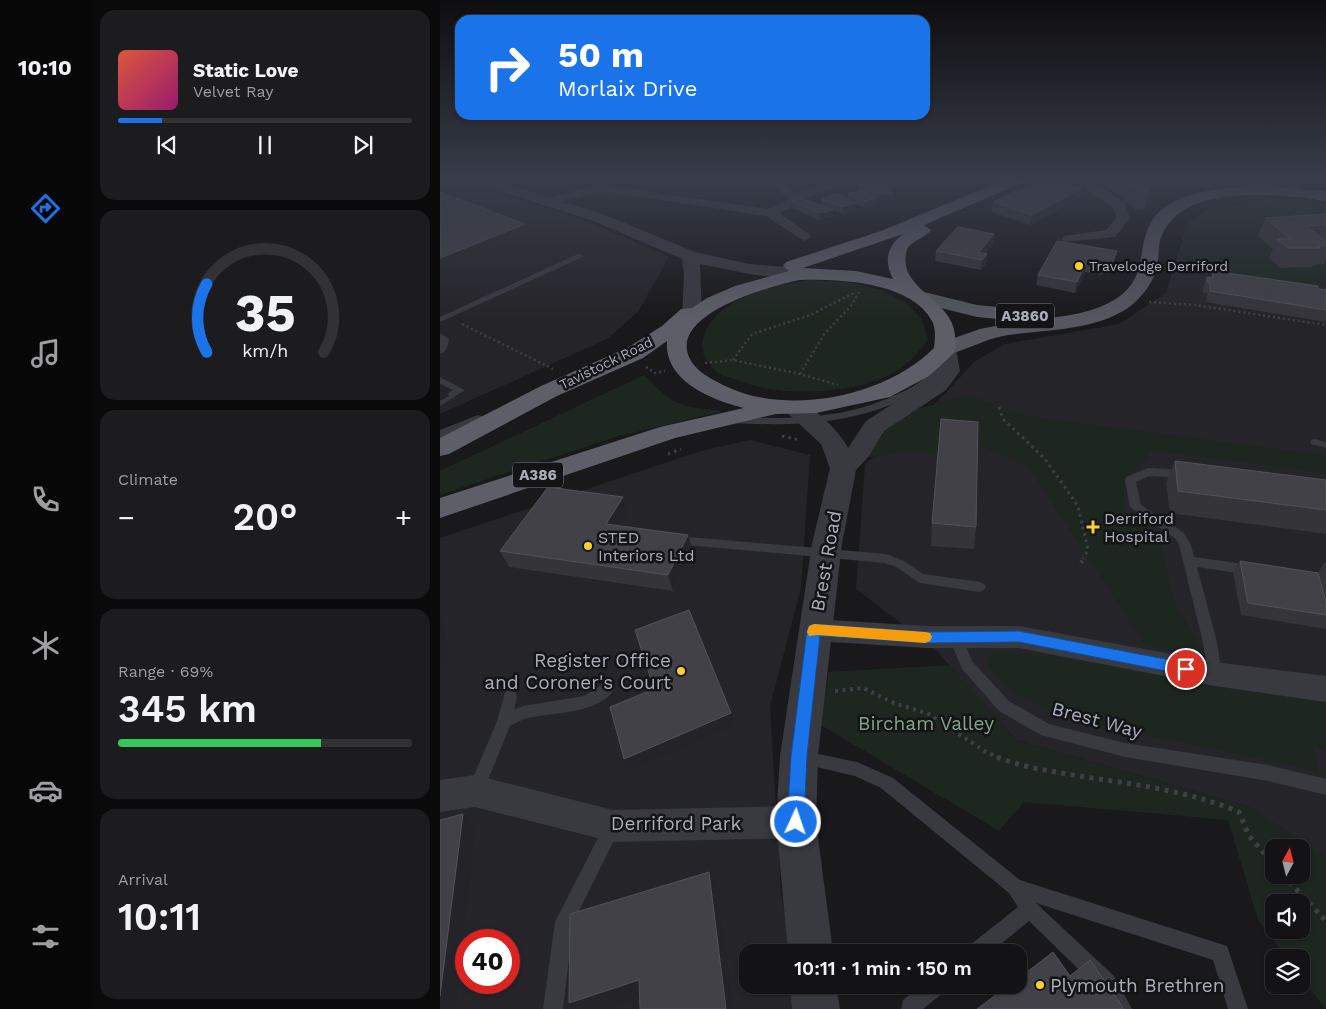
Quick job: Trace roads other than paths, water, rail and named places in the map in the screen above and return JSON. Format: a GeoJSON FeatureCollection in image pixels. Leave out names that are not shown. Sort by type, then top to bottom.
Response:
{"type":"FeatureCollection","features":[{"type":"Feature","properties":{"kind":"highway","name":"Tavistock Road"},"geometry":{"type":"LineString","coordinates":[[440,448],[549,391],[635,352],[692,314],[728,287],[887,235],[908,226]]}},
{"type":"Feature","properties":{"kind":"highway"},"geometry":{"type":"LineString","coordinates":[[915,294],[855,276],[799,274],[775,279],[737,292],[692,314],[682,331],[677,350],[684,368],[692,378],[718,393],[758,406],[795,412],[861,398],[894,387],[922,373],[945,349],[945,330],[941,320],[902,280],[895,260],[898,247],[909,236],[931,226]]}},
{"type":"Feature","properties":{"kind":"highway","name":"Tavistock Road"},"geometry":{"type":"LineString","coordinates":[[440,463],[677,350]]}},
{"type":"Feature","properties":{"kind":"highway","name":"A386"},"geometry":{"type":"LineString","coordinates":[[440,508],[669,432],[724,420],[795,412]]}},
{"type":"Feature","properties":{"kind":"main road","name":"A3860"},"geometry":{"type":"LineString","coordinates":[[945,349],[958,343],[1002,330],[1061,324],[1090,318],[1119,305],[1140,285],[1147,272],[1153,236],[1157,226]]}},
{"type":"Feature","properties":{"kind":"main road","name":"A3860"},"geometry":{"type":"LineString","coordinates":[[915,294],[977,311],[1043,317],[1086,313],[1129,296]]}},
{"type":"Feature","properties":{"kind":"street"},"geometry":{"type":"LineString","coordinates":[[615,226],[690,256],[749,269],[799,274]]}},
{"type":"Feature","properties":{"kind":"street"},"geometry":{"type":"LineString","coordinates":[[789,226],[804,237]]}},
{"type":"Feature","properties":{"kind":"street"},"geometry":{"type":"LineString","coordinates":[[1069,238],[1110,234],[1116,226]]}},
{"type":"Feature","properties":{"kind":"street"},"geometry":{"type":"LineString","coordinates":[[690,256],[693,275],[692,314]]}},
{"type":"Feature","properties":{"kind":"street"},"geometry":{"type":"LineString","coordinates":[[795,412],[829,438],[843,468],[860,450],[875,426],[938,385],[949,371],[945,349]]}},
{"type":"Feature","properties":{"kind":"street"},"geometry":{"type":"LineString","coordinates":[[440,437],[549,391]]}},
{"type":"Feature","properties":{"kind":"street","name":"Brest Road"},"geometry":{"type":"LineString","coordinates":[[809,944],[796,822],[799,756],[814,630],[826,553],[843,468]]}},
{"type":"Feature","properties":{"kind":"street"},"geometry":{"type":"LineString","coordinates":[[814,630],[956,638],[1019,637],[1215,674],[1326,689]]}},
{"type":"Feature","properties":{"kind":"street","name":"Derriford Park"},"geometry":{"type":"LineString","coordinates":[[440,796],[475,791],[613,826],[796,822]]}},
{"type":"Feature","properties":{"kind":"street"},"geometry":{"type":"LineString","coordinates":[[814,994],[816,1009]]}},
{"type":"Feature","properties":{"kind":"lane"},"geometry":{"type":"LineString","coordinates":[[440,320],[581,256]]}},
{"type":"Feature","properties":{"kind":"lane"},"geometry":{"type":"LineString","coordinates":[[440,336],[444,339],[444,343],[440,351]]}},
{"type":"Feature","properties":{"kind":"lane"},"geometry":{"type":"LineString","coordinates":[[440,380],[460,390],[440,403]]}},
{"type":"Feature","properties":{"kind":"lane"},"geometry":{"type":"LineString","coordinates":[[1315,442],[1326,445]]}},
{"type":"Feature","properties":{"kind":"lane"},"geometry":{"type":"LineString","coordinates":[[1194,475],[1148,472],[1130,480],[1136,507],[1180,536],[1210,642],[1215,674]]}},
{"type":"Feature","properties":{"kind":"lane"},"geometry":{"type":"LineString","coordinates":[[663,538],[761,550],[826,553],[886,559],[900,564],[920,578],[980,588]]}},
{"type":"Feature","properties":{"kind":"lane"},"geometry":{"type":"LineString","coordinates":[[1188,561],[1267,572]]}},
{"type":"Feature","properties":{"kind":"lane","name":"Brest Way"},"geometry":{"type":"LineString","coordinates":[[956,638],[967,665],[1004,706],[1046,730],[1125,750],[1268,773],[1326,787]]}},
{"type":"Feature","properties":{"kind":"lane"},"geometry":{"type":"LineString","coordinates":[[504,720],[523,713],[587,702],[608,687]]}},
{"type":"Feature","properties":{"kind":"lane"},"geometry":{"type":"LineString","coordinates":[[475,791],[504,720],[510,696]]}},
{"type":"Feature","properties":{"kind":"lane"},"geometry":{"type":"LineString","coordinates":[[799,756],[857,769],[887,783],[1015,887],[1030,909],[1107,983],[1122,1009]]}},
{"type":"Feature","properties":{"kind":"lane"},"geometry":{"type":"LineString","coordinates":[[553,1009],[564,922],[613,826]]}},
{"type":"Feature","properties":{"kind":"lane"},"geometry":{"type":"LineString","coordinates":[[1015,887],[1220,953],[1238,1009]]}},
{"type":"Feature","properties":{"kind":"lane"},"geometry":{"type":"LineString","coordinates":[[987,944],[1030,909]]}},
{"type":"Feature","properties":{"kind":"lane"},"geometry":{"type":"LineString","coordinates":[[910,1007],[925,994]]}},
{"type":"Feature","properties":{"kind":"place","name":"Travelodge Derriford"},"geometry":{"type":"Point","coordinates":[1079,266]}},
{"type":"Feature","properties":{"kind":"place","name":"Derriford Hospital"},"geometry":{"type":"Point","coordinates":[1093,527]}},
{"type":"Feature","properties":{"kind":"place","name":"STED Interiors Ltd"},"geometry":{"type":"Point","coordinates":[588,546]}},
{"type":"Feature","properties":{"kind":"place","name":"Register Office and Coroner's Court"},"geometry":{"type":"Point","coordinates":[681,671]}},
{"type":"Feature","properties":{"kind":"place","name":"Plymouth Brethren"},"geometry":{"type":"Point","coordinates":[1040,985]}},
{"type":"Feature","properties":{"kind":"park label","name":"Bircham Valley"},"geometry":{"type":"Point","coordinates":[926,723]}}]}
